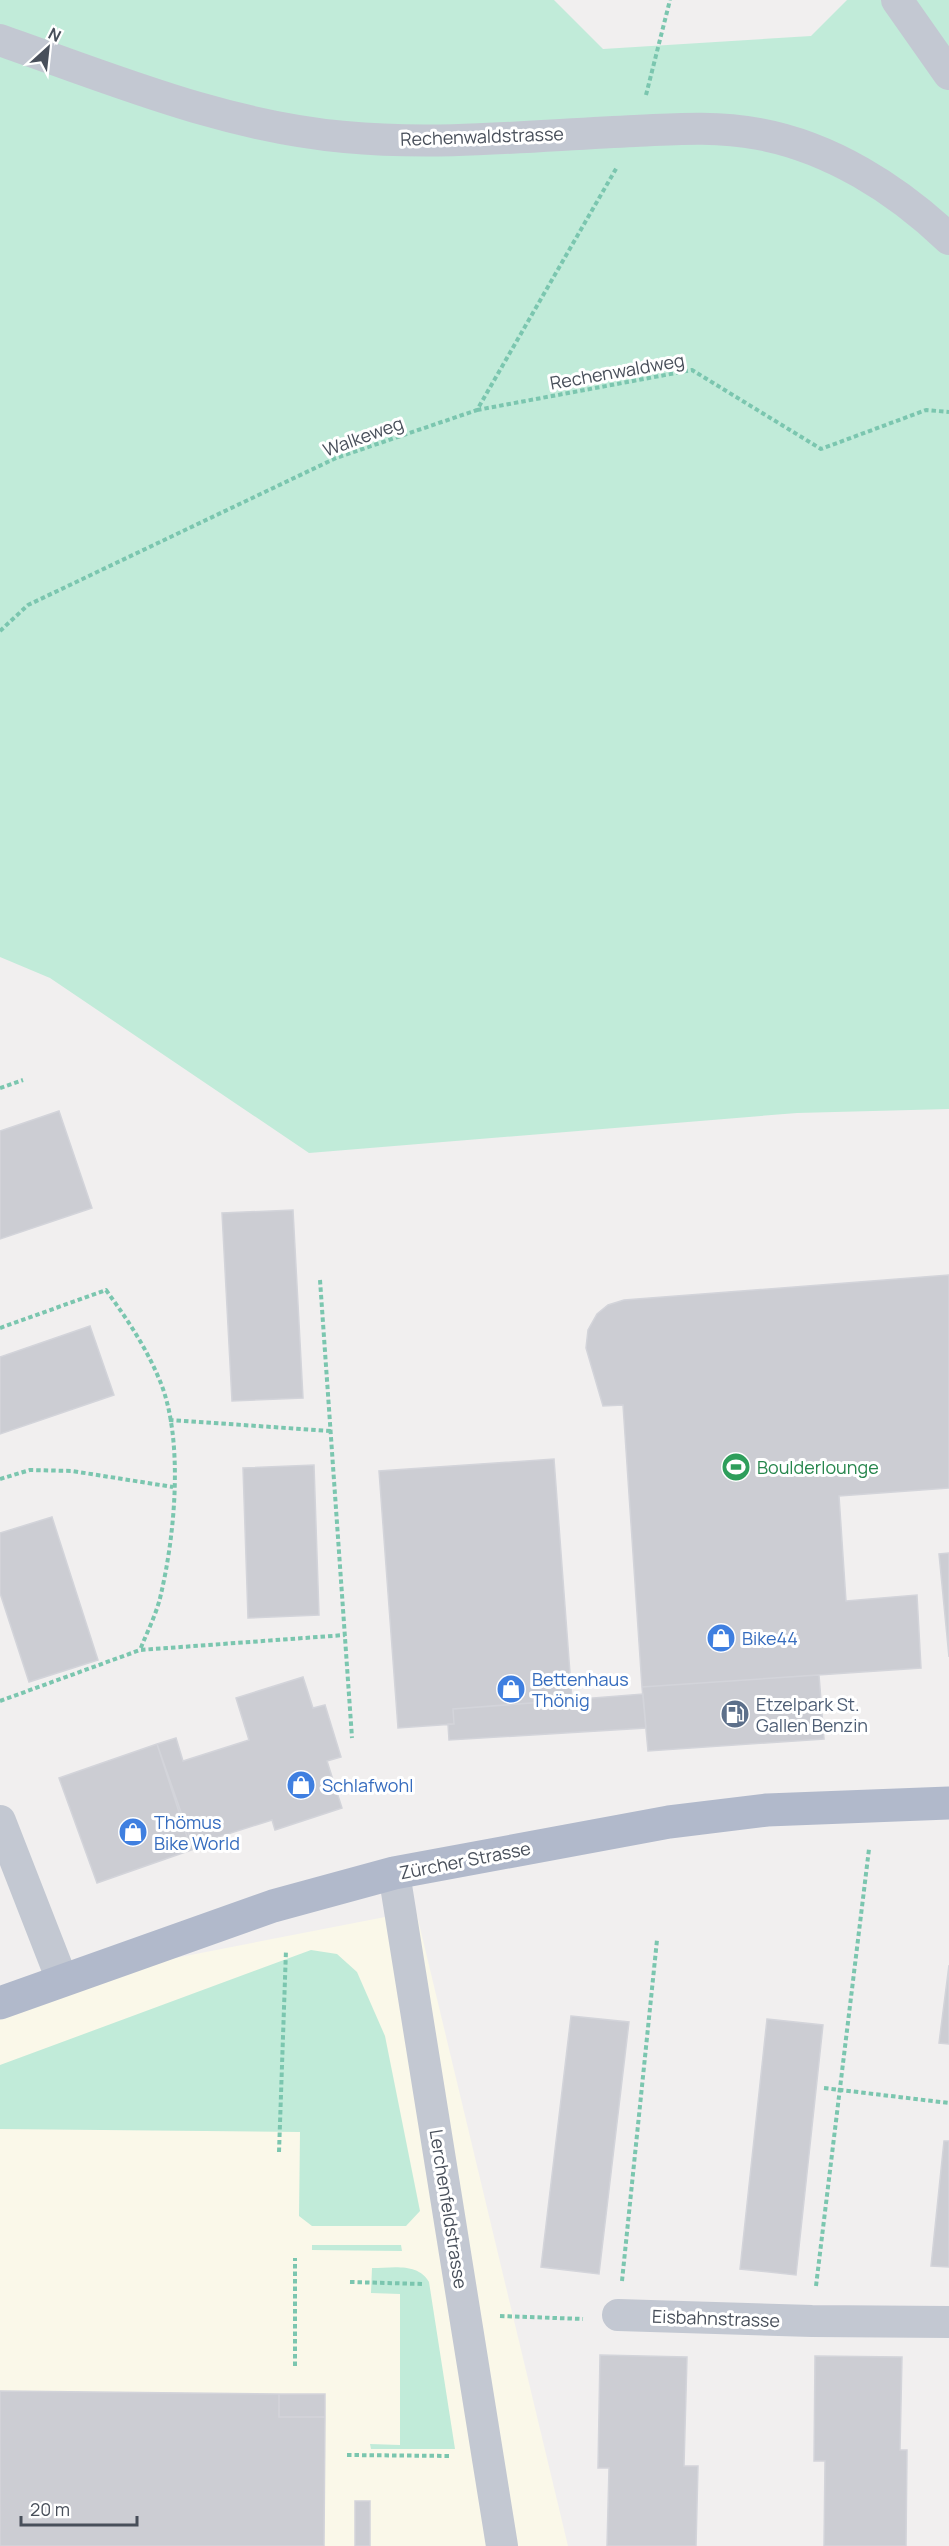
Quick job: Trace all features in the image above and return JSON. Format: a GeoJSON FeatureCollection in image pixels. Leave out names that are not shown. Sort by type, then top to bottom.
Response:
{"type":"FeatureCollection","features":[{"type":"Feature","properties":{"kind":"main road","name":"Zürcher Strasse"},"geometry":{"type":"LineString","coordinates":[[0,2003],[273,1906],[394,1873],[669,1822],[767,1810],[949,1803]]}},
{"type":"Feature","properties":{"kind":"street"},"geometry":{"type":"LineString","coordinates":[[897,0],[949,74]]}},
{"type":"Feature","properties":{"kind":"street","name":"Rechenwaldstrasse"},"geometry":{"type":"LineString","coordinates":[[0,40],[169,100],[260,126],[346,138],[461,141],[704,128],[760,134],[819,152],[883,184],[949,238]]}},
{"type":"Feature","properties":{"kind":"street"},"geometry":{"type":"LineString","coordinates":[[0,1821],[62,1980]]}},
{"type":"Feature","properties":{"kind":"street","name":"Lerchenfeldstrasse"},"geometry":{"type":"LineString","coordinates":[[394,1873],[502,2546]]}},
{"type":"Feature","properties":{"kind":"street","name":"Eisbahnstrasse"},"geometry":{"type":"LineString","coordinates":[[618,2315],[812,2321],[949,2322]]}},
{"type":"Feature","properties":{"kind":"path"},"geometry":{"type":"LineString","coordinates":[[645,99],[670,0]]}},
{"type":"Feature","properties":{"kind":"path"},"geometry":{"type":"LineString","coordinates":[[477,410],[619,164]]}},
{"type":"Feature","properties":{"kind":"path","name":"Rechenwaldweg"},"geometry":{"type":"LineString","coordinates":[[477,410],[692,370],[821,449],[926,410],[949,412]]}},
{"type":"Feature","properties":{"kind":"path","name":"Walkeweg"},"geometry":{"type":"LineString","coordinates":[[0,631],[28,605],[336,458],[477,410]]}},
{"type":"Feature","properties":{"kind":"path"},"geometry":{"type":"LineString","coordinates":[[0,1088],[22,1080]]}},
{"type":"Feature","properties":{"kind":"path"},"geometry":{"type":"LineString","coordinates":[[320,1280],[352,1738]]}},
{"type":"Feature","properties":{"kind":"path"},"geometry":{"type":"LineString","coordinates":[[0,1328],[106,1290],[135,1330],[161,1382],[174,1460],[173,1524],[161,1597],[140,1650]]}},
{"type":"Feature","properties":{"kind":"path"},"geometry":{"type":"LineString","coordinates":[[169,1420],[331,1431]]}},
{"type":"Feature","properties":{"kind":"path"},"geometry":{"type":"LineString","coordinates":[[0,1479],[30,1470],[72,1471],[173,1487]]}},
{"type":"Feature","properties":{"kind":"path"},"geometry":{"type":"LineString","coordinates":[[0,1701],[140,1650],[345,1635]]}},
{"type":"Feature","properties":{"kind":"path"},"geometry":{"type":"LineString","coordinates":[[812,2321],[869,1849]]}},
{"type":"Feature","properties":{"kind":"path"},"geometry":{"type":"LineString","coordinates":[[496,2316],[606,2320],[618,2315],[657,1940]]}},
{"type":"Feature","properties":{"kind":"path"},"geometry":{"type":"LineString","coordinates":[[279,2152],[286,1950]]}},
{"type":"Feature","properties":{"kind":"path"},"geometry":{"type":"LineString","coordinates":[[824,2088],[949,2103]]}},
{"type":"Feature","properties":{"kind":"path"},"geometry":{"type":"LineString","coordinates":[[295,2366],[296,2258]]}},
{"type":"Feature","properties":{"kind":"path"},"geometry":{"type":"LineString","coordinates":[[350,2282],[425,2284]]}},
{"type":"Feature","properties":{"kind":"path"},"geometry":{"type":"LineString","coordinates":[[347,2455],[462,2456]]}},
{"type":"Feature","properties":{"kind":"shaded area"},"geometry":{"type":"Polygon","coordinates":[[[416,1911],[568,2546],[0,2546],[0,2004],[62,1980],[416,1911]]]}},
{"type":"Feature","properties":{"kind":"green space"},"geometry":{"type":"Polygon","coordinates":[[[0,0],[554,0],[603,49],[811,36],[847,0],[949,0],[949,1109],[797,1113],[309,1153],[50,978],[0,957],[0,0]]]}},
{"type":"Feature","properties":{"kind":"green space"},"geometry":{"type":"Polygon","coordinates":[[[311,1950],[337,1954],[357,1972],[385,2036],[420,2211],[406,2226],[312,2226],[299,2216],[300,2132],[0,2129],[0,2065],[311,1950]]]}},
{"type":"Feature","properties":{"kind":"green space"},"geometry":{"type":"Polygon","coordinates":[[[312,2245],[401,2245],[402,2251],[312,2250],[312,2245]]]}},
{"type":"Feature","properties":{"kind":"green space"},"geometry":{"type":"Polygon","coordinates":[[[372,2268],[411,2269],[418,2271],[429,2282],[455,2449],[371,2449],[370,2444],[400,2445],[400,2294],[371,2293],[372,2268]]]}},
{"type":"Feature","properties":{"kind":"building"},"geometry":{"type":"Polygon","coordinates":[[[59,1111],[92,1208],[0,1239],[0,1131],[59,1111]]]}},
{"type":"Feature","properties":{"kind":"building"},"geometry":{"type":"Polygon","coordinates":[[[293,1210],[303,1398],[232,1401],[222,1213],[293,1210]]]}},
{"type":"Feature","properties":{"kind":"building"},"geometry":{"type":"Polygon","coordinates":[[[949,1275],[949,1488],[839,1496],[846,1601],[917,1595],[921,1668],[642,1687],[623,1405],[603,1406],[586,1348],[588,1330],[597,1314],[608,1305],[624,1300],[949,1275]]]}},
{"type":"Feature","properties":{"kind":"building"},"geometry":{"type":"Polygon","coordinates":[[[90,1326],[114,1395],[0,1434],[0,1357],[90,1326]]]}},
{"type":"Feature","properties":{"kind":"building"},"geometry":{"type":"Polygon","coordinates":[[[554,1459],[572,1700],[453,1709],[454,1724],[398,1728],[379,1471],[554,1459]]]}},
{"type":"Feature","properties":{"kind":"building"},"geometry":{"type":"Polygon","coordinates":[[[314,1465],[319,1615],[248,1618],[243,1468],[314,1465]]]}},
{"type":"Feature","properties":{"kind":"building"},"geometry":{"type":"Polygon","coordinates":[[[52,1517],[98,1660],[29,1682],[0,1593],[0,1533],[52,1517]]]}},
{"type":"Feature","properties":{"kind":"building"},"geometry":{"type":"Polygon","coordinates":[[[949,1553],[949,1657],[939,1554],[949,1553]]]}},
{"type":"Feature","properties":{"kind":"building"},"geometry":{"type":"Polygon","coordinates":[[[819,1675],[824,1739],[648,1751],[642,1687],[819,1675]]]}},
{"type":"Feature","properties":{"kind":"building"},"geometry":{"type":"Polygon","coordinates":[[[303,1677],[313,1708],[325,1705],[341,1757],[327,1761],[342,1808],[275,1830],[272,1820],[190,1846],[157,1744],[176,1738],[183,1761],[249,1740],[236,1698],[303,1677]]]}},
{"type":"Feature","properties":{"kind":"building"},"geometry":{"type":"Polygon","coordinates":[[[643,1694],[646,1728],[449,1740],[448,1724],[454,1724],[453,1709],[643,1694]]]}},
{"type":"Feature","properties":{"kind":"building"},"geometry":{"type":"Polygon","coordinates":[[[157,1744],[194,1849],[97,1883],[59,1778],[157,1744]]]}},
{"type":"Feature","properties":{"kind":"building"},"geometry":{"type":"Polygon","coordinates":[[[949,1965],[949,2044],[939,2043],[949,1965]]]}},
{"type":"Feature","properties":{"kind":"building"},"geometry":{"type":"Polygon","coordinates":[[[571,2016],[629,2022],[599,2274],[541,2267],[571,2016]]]}},
{"type":"Feature","properties":{"kind":"building"},"geometry":{"type":"Polygon","coordinates":[[[767,2019],[823,2025],[796,2275],[740,2269],[767,2019]]]}},
{"type":"Feature","properties":{"kind":"building"},"geometry":{"type":"Polygon","coordinates":[[[944,2141],[949,2141],[949,2267],[931,2266],[944,2141]]]}},
{"type":"Feature","properties":{"kind":"building"},"geometry":{"type":"Polygon","coordinates":[[[600,2355],[687,2357],[684,2466],[698,2466],[696,2546],[607,2546],[609,2468],[598,2468],[600,2355]]]}},
{"type":"Feature","properties":{"kind":"building"},"geometry":{"type":"Polygon","coordinates":[[[815,2356],[902,2357],[900,2450],[907,2450],[906,2546],[824,2546],[825,2461],[814,2461],[815,2356]]]}},
{"type":"Feature","properties":{"kind":"building"},"geometry":{"type":"Polygon","coordinates":[[[0,2391],[279,2394],[279,2417],[325,2417],[324,2546],[0,2546],[0,2391]]]}},
{"type":"Feature","properties":{"kind":"building"},"geometry":{"type":"Polygon","coordinates":[[[279,2394],[325,2394],[325,2417],[279,2417],[279,2394]]]}},
{"type":"Feature","properties":{"kind":"building"},"geometry":{"type":"Polygon","coordinates":[[[355,2501],[370,2501],[370,2546],[355,2546],[355,2501]]]}},
{"type":"Feature","properties":{"kind":"place","name":"Boulderlounge"},"geometry":{"type":"Point","coordinates":[736,1467]}},
{"type":"Feature","properties":{"kind":"place","name":"Bike44"},"geometry":{"type":"Point","coordinates":[721,1638]}},
{"type":"Feature","properties":{"kind":"place","name":"Bettenhaus Thönig"},"geometry":{"type":"Point","coordinates":[511,1689]}},
{"type":"Feature","properties":{"kind":"place","name":"Etzelpark St. Gallen Benzin"},"geometry":{"type":"Point","coordinates":[735,1714]}},
{"type":"Feature","properties":{"kind":"place","name":"Schlafwohl"},"geometry":{"type":"Point","coordinates":[301,1785]}},
{"type":"Feature","properties":{"kind":"place","name":"Thömus Bike World"},"geometry":{"type":"Point","coordinates":[133,1832]}}]}
